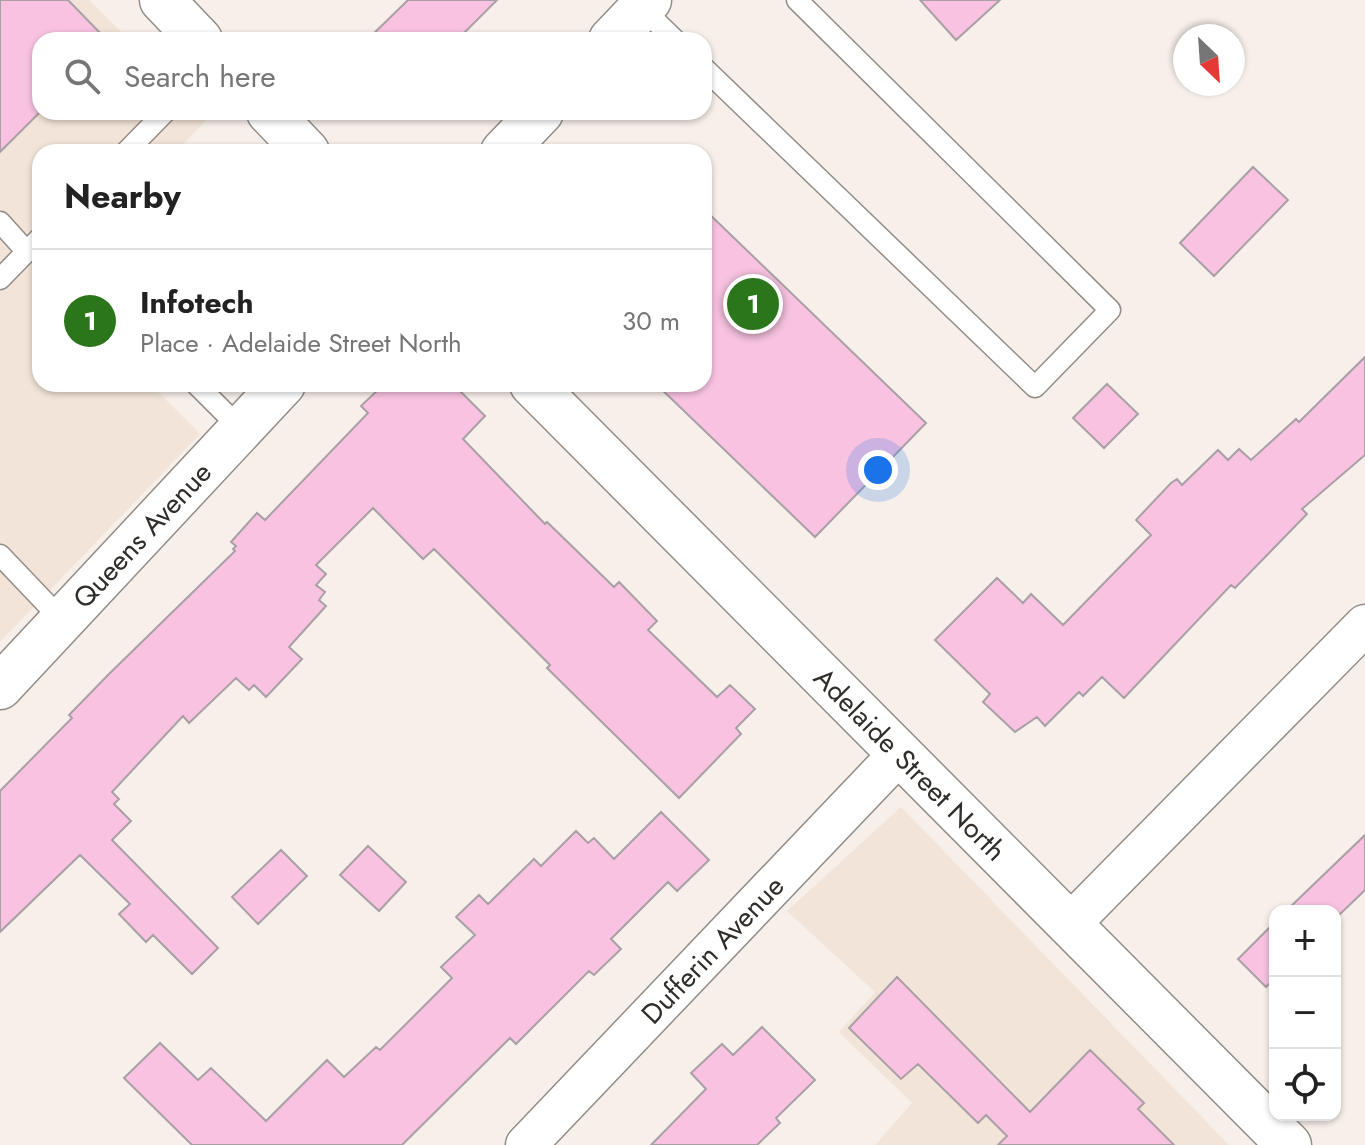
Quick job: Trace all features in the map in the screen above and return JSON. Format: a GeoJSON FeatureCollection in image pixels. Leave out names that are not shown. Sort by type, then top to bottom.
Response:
{"type":"FeatureCollection","features":[{"type":"Feature","properties":{"kind":"main road"},"geometry":{"type":"LineString","coordinates":[[162,0],[192,32]]}},
{"type":"Feature","properties":{"kind":"main road"},"geometry":{"type":"LineString","coordinates":[[619,32],[645,4]]}},
{"type":"Feature","properties":{"kind":"main road"},"geometry":{"type":"LineString","coordinates":[[277,120],[299,144]]}},
{"type":"Feature","properties":{"kind":"main road"},"geometry":{"type":"LineString","coordinates":[[511,144],[533,120]]}},
{"type":"Feature","properties":{"kind":"main road","name":"Queens Avenue"},"geometry":{"type":"LineString","coordinates":[[0,687],[276,392]]}},
{"type":"Feature","properties":{"kind":"main road","name":"Adelaide Street North"},"geometry":{"type":"LineString","coordinates":[[540,392],[1289,1145]]}},
{"type":"Feature","properties":{"kind":"street"},"geometry":{"type":"LineString","coordinates":[[1070,924],[1365,625]]}},
{"type":"Feature","properties":{"kind":"street","name":"Dufferin Avenue"},"geometry":{"type":"LineString","coordinates":[[526,1145],[899,754]]}},
{"type":"Feature","properties":{"kind":"lane"},"geometry":{"type":"LineString","coordinates":[[712,76],[1035,387],[1110,310],[797,0]]}},
{"type":"Feature","properties":{"kind":"lane"},"geometry":{"type":"LineString","coordinates":[[645,4],[668,32]]}},
{"type":"Feature","properties":{"kind":"lane"},"geometry":{"type":"LineString","coordinates":[[134,144],[157,120]]}},
{"type":"Feature","properties":{"kind":"lane"},"geometry":{"type":"LineString","coordinates":[[0,222],[32,244]]}},
{"type":"Feature","properties":{"kind":"lane"},"geometry":{"type":"LineString","coordinates":[[0,279],[32,246]]}},
{"type":"Feature","properties":{"kind":"lane"},"geometry":{"type":"LineString","coordinates":[[204,392],[241,429]]}},
{"type":"Feature","properties":{"kind":"lane"},"geometry":{"type":"LineString","coordinates":[[0,555],[62,620]]}},
{"type":"Feature","properties":{"kind":"shaded area"},"geometry":{"type":"Polygon","coordinates":[[[0,0],[89,0],[121,32],[32,32],[32,120],[206,120],[184,144],[32,144],[32,392],[158,392],[200,434],[0,642],[0,0]]]}},
{"type":"Feature","properties":{"kind":"shaded area"},"geometry":{"type":"Polygon","coordinates":[[[901,807],[1229,1145],[875,1145],[912,1103],[839,1032],[875,992],[787,911],[901,807]]]}},
{"type":"Feature","properties":{"kind":"building"},"geometry":{"type":"Polygon","coordinates":[[[0,0],[68,0],[99,32],[32,32],[32,120],[0,152],[0,0]]]}},
{"type":"Feature","properties":{"kind":"building"},"geometry":{"type":"Polygon","coordinates":[[[408,0],[497,0],[465,32],[375,32],[408,0]]]}},
{"type":"Feature","properties":{"kind":"building"},"geometry":{"type":"Polygon","coordinates":[[[920,0],[1000,0],[956,40],[920,0]]]}},
{"type":"Feature","properties":{"kind":"building"},"geometry":{"type":"Polygon","coordinates":[[[1253,167],[1288,200],[1214,276],[1180,243],[1253,167]]]}},
{"type":"Feature","properties":{"kind":"building"},"geometry":{"type":"Polygon","coordinates":[[[712,217],[926,423],[815,537],[664,392],[712,392],[712,217]]]}},
{"type":"Feature","properties":{"kind":"building"},"geometry":{"type":"Polygon","coordinates":[[[1365,357],[1365,455],[1302,509],[1307,514],[1235,588],[1231,585],[1124,698],[1102,677],[1083,696],[1079,692],[1045,726],[1037,717],[1015,732],[983,702],[990,694],[935,640],[997,578],[1023,603],[1031,594],[1063,625],[1151,535],[1136,520],[1171,483],[1177,479],[1182,485],[1218,450],[1228,460],[1239,449],[1251,460],[1296,419],[1299,422],[1365,357]]]}},
{"type":"Feature","properties":{"kind":"building"},"geometry":{"type":"Polygon","coordinates":[[[1107,384],[1138,414],[1104,448],[1073,418],[1107,384]]]}},
{"type":"Feature","properties":{"kind":"building"},"geometry":{"type":"Polygon","coordinates":[[[376,392],[461,392],[485,416],[463,439],[545,524],[547,522],[614,587],[619,582],[657,621],[648,630],[717,697],[730,685],[755,709],[736,728],[741,734],[679,798],[547,668],[550,665],[434,549],[423,559],[373,508],[316,565],[326,574],[316,585],[325,592],[319,600],[326,606],[289,647],[302,659],[266,697],[254,685],[249,690],[236,678],[189,723],[183,716],[112,792],[119,799],[114,804],[131,821],[112,840],[218,948],[192,974],[153,935],[146,942],[119,914],[130,904],[80,855],[0,932],[0,791],[72,718],[69,715],[109,674],[235,551],[236,546],[231,542],[257,513],[265,520],[368,413],[361,406],[376,392]]]}},
{"type":"Feature","properties":{"kind":"building"},"geometry":{"type":"Polygon","coordinates":[[[661,812],[709,860],[677,891],[668,882],[611,939],[621,949],[594,975],[589,971],[516,1044],[510,1038],[402,1145],[192,1145],[124,1078],[160,1043],[198,1080],[211,1068],[266,1121],[327,1060],[344,1077],[376,1047],[380,1050],[452,978],[441,967],[475,935],[456,917],[479,895],[488,904],[534,859],[541,866],[576,831],[588,843],[594,838],[614,859],[661,812]]]}},
{"type":"Feature","properties":{"kind":"building"},"geometry":{"type":"Polygon","coordinates":[[[1365,835],[1365,890],[1341,913],[1341,905],[1292,905],[1365,835]]]}},
{"type":"Feature","properties":{"kind":"building"},"geometry":{"type":"Polygon","coordinates":[[[368,846],[406,882],[379,911],[340,875],[368,846]]]}},
{"type":"Feature","properties":{"kind":"building"},"geometry":{"type":"Polygon","coordinates":[[[281,850],[307,876],[258,924],[232,897],[281,850]]]}},
{"type":"Feature","properties":{"kind":"building"},"geometry":{"type":"Polygon","coordinates":[[[1269,928],[1269,984],[1266,987],[1238,959],[1269,928]]]}},
{"type":"Feature","properties":{"kind":"building"},"geometry":{"type":"Polygon","coordinates":[[[897,977],[1030,1112],[1090,1050],[1144,1103],[1138,1109],[1174,1145],[998,1145],[1007,1136],[986,1115],[978,1123],[918,1064],[901,1079],[849,1028],[897,977]]]}},
{"type":"Feature","properties":{"kind":"building"},"geometry":{"type":"Polygon","coordinates":[[[762,1027],[815,1080],[776,1118],[780,1123],[757,1145],[651,1145],[706,1089],[691,1073],[722,1044],[733,1055],[762,1027]]]}},
{"type":"Feature","properties":{"kind":"place","name":"Infotech"},"geometry":{"type":"Point","coordinates":[753,304]}}]}
